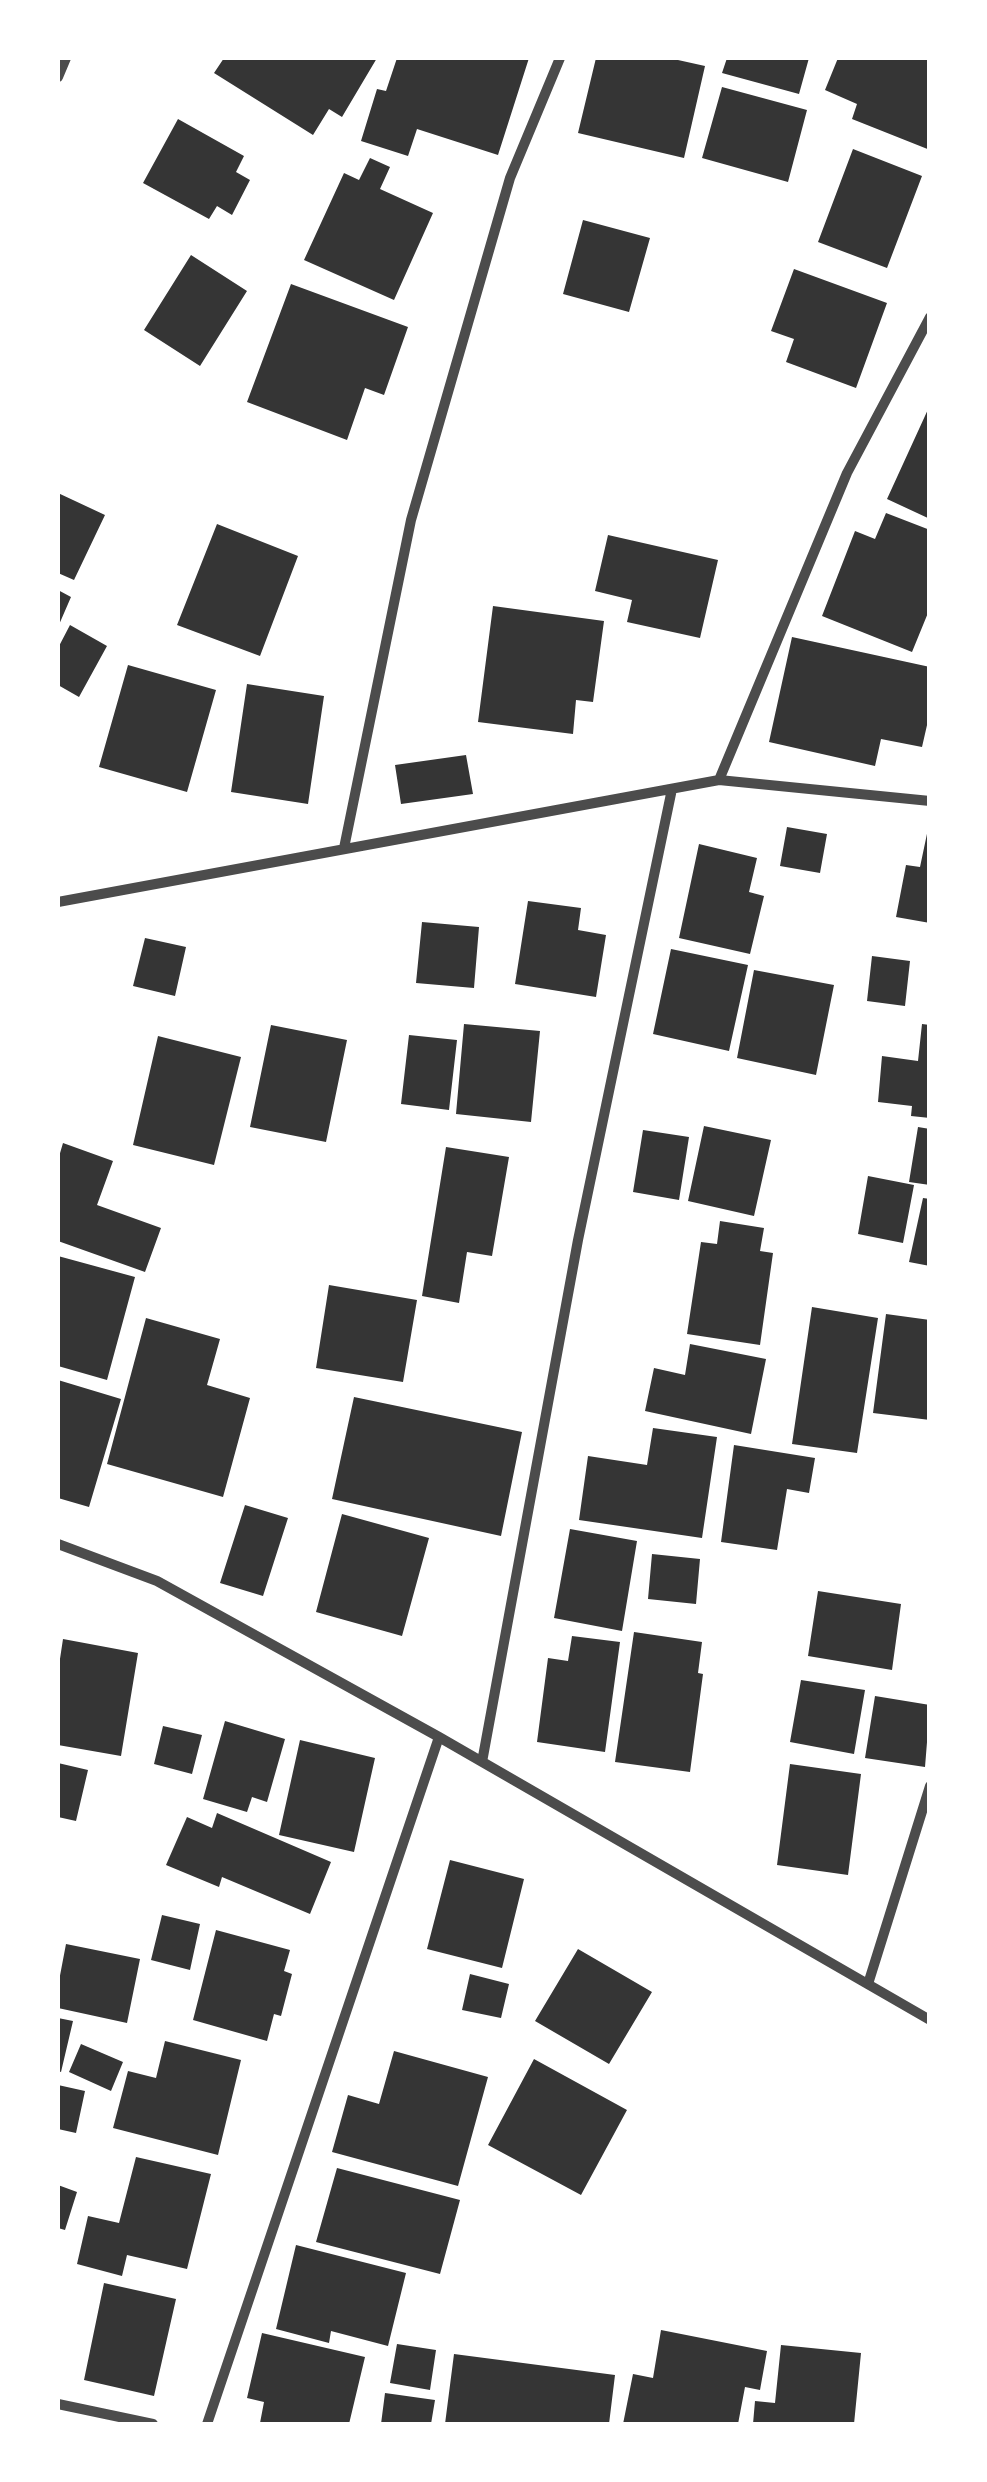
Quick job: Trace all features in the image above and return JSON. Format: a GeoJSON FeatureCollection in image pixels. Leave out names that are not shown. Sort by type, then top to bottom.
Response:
{"type":"FeatureCollection","features":[{"type":"Feature","properties":{"kind":"street"},"geometry":{"type":"LineString","coordinates":[[58,77],[66,58]]}},
{"type":"Feature","properties":{"kind":"street"},"geometry":{"type":"LineString","coordinates":[[344,848],[411,520],[510,178],[560,58]]}},
{"type":"Feature","properties":{"kind":"street"},"geometry":{"type":"LineString","coordinates":[[719,780],[847,473],[930,317]]}},
{"type":"Feature","properties":{"kind":"street"},"geometry":{"type":"LineString","coordinates":[[58,902],[719,780],[930,801]]}},
{"type":"Feature","properties":{"kind":"street"},"geometry":{"type":"LineString","coordinates":[[482,1762],[578,1240],[672,789]]}},
{"type":"Feature","properties":{"kind":"street"},"geometry":{"type":"LineString","coordinates":[[58,1544],[158,1581],[439,1737],[930,2020]]}},
{"type":"Feature","properties":{"kind":"street"},"geometry":{"type":"LineString","coordinates":[[208,2424],[439,1737]]}},
{"type":"Feature","properties":{"kind":"street"},"geometry":{"type":"LineString","coordinates":[[868,1984],[930,1786]]}},
{"type":"Feature","properties":{"kind":"street"},"geometry":{"type":"LineString","coordinates":[[58,2404],[153,2424]]}},
{"type":"Feature","properties":{"kind":"building"},"geometry":{"type":"Polygon","coordinates":[[[224,58],[377,58],[342,117],[329,109],[313,135],[214,73],[224,58]]]}},
{"type":"Feature","properties":{"kind":"building"},"geometry":{"type":"Polygon","coordinates":[[[397,58],[529,58],[498,155],[417,129],[408,156],[361,141],[377,89],[386,91],[397,58]]]}},
{"type":"Feature","properties":{"kind":"building"},"geometry":{"type":"Polygon","coordinates":[[[596,58],[669,58],[705,66],[684,158],[578,133],[596,58]]]}},
{"type":"Feature","properties":{"kind":"building"},"geometry":{"type":"Polygon","coordinates":[[[727,58],[809,58],[799,94],[722,73],[727,58]]]}},
{"type":"Feature","properties":{"kind":"building"},"geometry":{"type":"Polygon","coordinates":[[[838,58],[930,58],[930,150],[852,119],[857,104],[825,90],[838,58]]]}},
{"type":"Feature","properties":{"kind":"building"},"geometry":{"type":"Polygon","coordinates":[[[722,87],[807,110],[788,182],[702,158],[722,87]]]}},
{"type":"Feature","properties":{"kind":"building"},"geometry":{"type":"Polygon","coordinates":[[[178,119],[244,156],[236,172],[250,180],[232,215],[217,206],[209,219],[143,183],[178,119]]]}},
{"type":"Feature","properties":{"kind":"building"},"geometry":{"type":"Polygon","coordinates":[[[853,149],[922,176],[887,268],[818,242],[853,149]]]}},
{"type":"Feature","properties":{"kind":"building"},"geometry":{"type":"Polygon","coordinates":[[[370,158],[390,167],[380,189],[433,213],[394,300],[304,260],[344,173],[359,180],[370,158]]]}},
{"type":"Feature","properties":{"kind":"building"},"geometry":{"type":"Polygon","coordinates":[[[583,220],[650,238],[629,312],[563,294],[583,220]]]}},
{"type":"Feature","properties":{"kind":"building"},"geometry":{"type":"Polygon","coordinates":[[[191,255],[247,291],[200,366],[144,330],[191,255]]]}},
{"type":"Feature","properties":{"kind":"building"},"geometry":{"type":"Polygon","coordinates":[[[794,269],[887,303],[856,388],[786,362],[794,339],[771,331],[794,269]]]}},
{"type":"Feature","properties":{"kind":"building"},"geometry":{"type":"Polygon","coordinates":[[[291,284],[408,327],[384,395],[365,388],[347,440],[247,402],[291,284]]]}},
{"type":"Feature","properties":{"kind":"building"},"geometry":{"type":"Polygon","coordinates":[[[930,405],[930,519],[887,499],[930,405]]]}},
{"type":"Feature","properties":{"kind":"building"},"geometry":{"type":"Polygon","coordinates":[[[58,493],[105,515],[74,580],[58,573],[58,493]]]}},
{"type":"Feature","properties":{"kind":"building"},"geometry":{"type":"Polygon","coordinates":[[[886,513],[930,530],[930,608],[912,652],[822,616],[855,531],[875,539],[886,513]]]}},
{"type":"Feature","properties":{"kind":"building"},"geometry":{"type":"Polygon","coordinates":[[[217,524],[298,556],[260,656],[177,625],[217,524]]]}},
{"type":"Feature","properties":{"kind":"building"},"geometry":{"type":"Polygon","coordinates":[[[608,535],[718,560],[700,638],[627,622],[632,600],[595,591],[608,535]]]}},
{"type":"Feature","properties":{"kind":"building"},"geometry":{"type":"Polygon","coordinates":[[[58,590],[71,597],[58,627],[58,590]]]}},
{"type":"Feature","properties":{"kind":"building"},"geometry":{"type":"Polygon","coordinates":[[[493,606],[604,621],[593,702],[576,700],[573,734],[478,722],[493,606]]]}},
{"type":"Feature","properties":{"kind":"building"},"geometry":{"type":"Polygon","coordinates":[[[70,625],[107,646],[79,697],[58,685],[58,648],[70,625]]]}},
{"type":"Feature","properties":{"kind":"building"},"geometry":{"type":"Polygon","coordinates":[[[792,637],[930,667],[930,712],[922,747],[881,739],[875,766],[769,742],[792,637]]]}},
{"type":"Feature","properties":{"kind":"building"},"geometry":{"type":"Polygon","coordinates":[[[128,665],[216,690],[187,792],[99,767],[128,665]]]}},
{"type":"Feature","properties":{"kind":"building"},"geometry":{"type":"Polygon","coordinates":[[[247,684],[324,696],[308,804],[231,792],[247,684]]]}},
{"type":"Feature","properties":{"kind":"building"},"geometry":{"type":"Polygon","coordinates":[[[466,755],[473,794],[401,804],[395,765],[466,755]]]}},
{"type":"Feature","properties":{"kind":"building"},"geometry":{"type":"Polygon","coordinates":[[[787,827],[827,834],[820,873],[780,866],[787,827]]]}},
{"type":"Feature","properties":{"kind":"building"},"geometry":{"type":"Polygon","coordinates":[[[928,829],[930,923],[896,917],[906,865],[920,867],[928,829]]]}},
{"type":"Feature","properties":{"kind":"building"},"geometry":{"type":"Polygon","coordinates":[[[699,844],[757,858],[749,892],[764,896],[750,954],[679,938],[699,844]]]}},
{"type":"Feature","properties":{"kind":"building"},"geometry":{"type":"Polygon","coordinates":[[[528,901],[581,908],[578,930],[606,935],[596,997],[515,984],[528,901]]]}},
{"type":"Feature","properties":{"kind":"building"},"geometry":{"type":"Polygon","coordinates":[[[422,922],[479,927],[474,988],[416,983],[422,922]]]}},
{"type":"Feature","properties":{"kind":"building"},"geometry":{"type":"Polygon","coordinates":[[[145,938],[186,947],[175,996],[133,986],[145,938]]]}},
{"type":"Feature","properties":{"kind":"building"},"geometry":{"type":"Polygon","coordinates":[[[671,949],[748,965],[729,1051],[653,1034],[671,949]]]}},
{"type":"Feature","properties":{"kind":"building"},"geometry":{"type":"Polygon","coordinates":[[[872,956],[910,961],[905,1006],[867,1001],[872,956]]]}},
{"type":"Feature","properties":{"kind":"building"},"geometry":{"type":"Polygon","coordinates":[[[754,970],[834,985],[816,1075],[737,1058],[754,970]]]}},
{"type":"Feature","properties":{"kind":"building"},"geometry":{"type":"Polygon","coordinates":[[[464,1024],[540,1031],[531,1122],[456,1114],[464,1024]]]}},
{"type":"Feature","properties":{"kind":"building"},"geometry":{"type":"Polygon","coordinates":[[[922,1024],[930,1025],[930,1118],[911,1116],[912,1106],[878,1102],[882,1056],[918,1061],[922,1024]]]}},
{"type":"Feature","properties":{"kind":"building"},"geometry":{"type":"Polygon","coordinates":[[[271,1025],[347,1040],[326,1142],[250,1127],[271,1025]]]}},
{"type":"Feature","properties":{"kind":"building"},"geometry":{"type":"Polygon","coordinates":[[[409,1035],[457,1040],[449,1110],[401,1104],[409,1035]]]}},
{"type":"Feature","properties":{"kind":"building"},"geometry":{"type":"Polygon","coordinates":[[[158,1036],[241,1057],[214,1165],[133,1145],[158,1036]]]}},
{"type":"Feature","properties":{"kind":"building"},"geometry":{"type":"Polygon","coordinates":[[[704,1126],[771,1140],[754,1216],[688,1201],[704,1126]]]}},
{"type":"Feature","properties":{"kind":"building"},"geometry":{"type":"Polygon","coordinates":[[[918,1127],[930,1129],[930,1185],[909,1182],[918,1127]]]}},
{"type":"Feature","properties":{"kind":"building"},"geometry":{"type":"Polygon","coordinates":[[[643,1130],[689,1137],[679,1200],[633,1192],[643,1130]]]}},
{"type":"Feature","properties":{"kind":"building"},"geometry":{"type":"Polygon","coordinates":[[[63,1143],[113,1161],[97,1205],[161,1228],[145,1272],[58,1241],[58,1160],[63,1143]]]}},
{"type":"Feature","properties":{"kind":"building"},"geometry":{"type":"Polygon","coordinates":[[[446,1147],[509,1157],[492,1256],[467,1252],[459,1303],[422,1296],[446,1147]]]}},
{"type":"Feature","properties":{"kind":"building"},"geometry":{"type":"Polygon","coordinates":[[[868,1176],[914,1185],[903,1243],[858,1234],[868,1176]]]}},
{"type":"Feature","properties":{"kind":"building"},"geometry":{"type":"Polygon","coordinates":[[[923,1198],[930,1199],[930,1266],[909,1262],[923,1198]]]}},
{"type":"Feature","properties":{"kind":"building"},"geometry":{"type":"Polygon","coordinates":[[[720,1221],[764,1228],[760,1251],[773,1253],[760,1345],[687,1334],[701,1242],[717,1244],[720,1221]]]}},
{"type":"Feature","properties":{"kind":"building"},"geometry":{"type":"Polygon","coordinates":[[[58,1256],[135,1277],[107,1380],[58,1366],[58,1256]]]}},
{"type":"Feature","properties":{"kind":"building"},"geometry":{"type":"Polygon","coordinates":[[[329,1285],[417,1300],[403,1382],[316,1368],[329,1285]]]}},
{"type":"Feature","properties":{"kind":"building"},"geometry":{"type":"Polygon","coordinates":[[[812,1307],[878,1318],[857,1453],[792,1444],[812,1307]]]}},
{"type":"Feature","properties":{"kind":"building"},"geometry":{"type":"Polygon","coordinates":[[[886,1314],[930,1320],[930,1420],[873,1413],[886,1314]]]}},
{"type":"Feature","properties":{"kind":"building"},"geometry":{"type":"Polygon","coordinates":[[[146,1318],[220,1339],[207,1385],[250,1398],[223,1497],[107,1464],[146,1318]]]}},
{"type":"Feature","properties":{"kind":"building"},"geometry":{"type":"Polygon","coordinates":[[[690,1344],[766,1359],[751,1434],[645,1411],[654,1368],[685,1375],[690,1344]]]}},
{"type":"Feature","properties":{"kind":"building"},"geometry":{"type":"Polygon","coordinates":[[[58,1380],[121,1399],[89,1507],[58,1498],[58,1380]]]}},
{"type":"Feature","properties":{"kind":"building"},"geometry":{"type":"Polygon","coordinates":[[[354,1397],[522,1432],[501,1536],[332,1499],[354,1397]]]}},
{"type":"Feature","properties":{"kind":"building"},"geometry":{"type":"Polygon","coordinates":[[[653,1428],[717,1437],[702,1538],[579,1520],[588,1456],[647,1465],[653,1428]]]}},
{"type":"Feature","properties":{"kind":"building"},"geometry":{"type":"Polygon","coordinates":[[[734,1445],[815,1458],[809,1493],[787,1489],[777,1550],[721,1542],[734,1445]]]}},
{"type":"Feature","properties":{"kind":"building"},"geometry":{"type":"Polygon","coordinates":[[[245,1505],[288,1518],[263,1596],[220,1583],[245,1505]]]}},
{"type":"Feature","properties":{"kind":"building"},"geometry":{"type":"Polygon","coordinates":[[[342,1514],[429,1538],[402,1636],[316,1612],[342,1514]]]}},
{"type":"Feature","properties":{"kind":"building"},"geometry":{"type":"Polygon","coordinates":[[[570,1529],[637,1541],[622,1631],[554,1618],[570,1529]]]}},
{"type":"Feature","properties":{"kind":"building"},"geometry":{"type":"Polygon","coordinates":[[[652,1554],[700,1559],[696,1604],[648,1599],[652,1554]]]}},
{"type":"Feature","properties":{"kind":"building"},"geometry":{"type":"Polygon","coordinates":[[[818,1591],[901,1604],[892,1670],[808,1656],[818,1591]]]}},
{"type":"Feature","properties":{"kind":"building"},"geometry":{"type":"Polygon","coordinates":[[[634,1632],[702,1642],[698,1673],[703,1674],[690,1772],[615,1762],[634,1632]]]}},
{"type":"Feature","properties":{"kind":"building"},"geometry":{"type":"Polygon","coordinates":[[[572,1636],[620,1642],[605,1752],[537,1742],[548,1658],[568,1661],[572,1636]]]}},
{"type":"Feature","properties":{"kind":"building"},"geometry":{"type":"Polygon","coordinates":[[[63,1639],[138,1653],[121,1756],[58,1745],[58,1672],[63,1639]]]}},
{"type":"Feature","properties":{"kind":"building"},"geometry":{"type":"Polygon","coordinates":[[[801,1680],[865,1690],[854,1754],[790,1742],[801,1680]]]}},
{"type":"Feature","properties":{"kind":"building"},"geometry":{"type":"Polygon","coordinates":[[[875,1696],[930,1705],[925,1767],[865,1758],[875,1696]]]}},
{"type":"Feature","properties":{"kind":"building"},"geometry":{"type":"Polygon","coordinates":[[[225,1721],[285,1739],[267,1802],[252,1797],[247,1812],[203,1799],[225,1721]]]}},
{"type":"Feature","properties":{"kind":"building"},"geometry":{"type":"Polygon","coordinates":[[[163,1726],[202,1735],[192,1774],[154,1764],[163,1726]]]}},
{"type":"Feature","properties":{"kind":"building"},"geometry":{"type":"Polygon","coordinates":[[[300,1740],[375,1758],[354,1852],[279,1835],[300,1740]]]}},
{"type":"Feature","properties":{"kind":"building"},"geometry":{"type":"Polygon","coordinates":[[[58,1763],[88,1770],[76,1821],[58,1817],[58,1763]]]}},
{"type":"Feature","properties":{"kind":"building"},"geometry":{"type":"Polygon","coordinates":[[[790,1764],[861,1774],[848,1875],[777,1865],[790,1764]]]}},
{"type":"Feature","properties":{"kind":"building"},"geometry":{"type":"Polygon","coordinates":[[[217,1813],[331,1862],[310,1914],[222,1877],[219,1887],[166,1865],[187,1817],[212,1828],[217,1813]]]}},
{"type":"Feature","properties":{"kind":"building"},"geometry":{"type":"Polygon","coordinates":[[[450,1860],[524,1879],[502,1968],[427,1949],[450,1860]]]}},
{"type":"Feature","properties":{"kind":"building"},"geometry":{"type":"Polygon","coordinates":[[[162,1915],[200,1924],[190,1970],[151,1960],[162,1915]]]}},
{"type":"Feature","properties":{"kind":"building"},"geometry":{"type":"Polygon","coordinates":[[[216,1930],[290,1950],[284,1971],[292,1974],[281,2016],[274,2014],[267,2041],[193,2020],[216,1930]]]}},
{"type":"Feature","properties":{"kind":"building"},"geometry":{"type":"Polygon","coordinates":[[[66,1944],[140,1959],[127,2023],[58,2008],[66,1944]]]}},
{"type":"Feature","properties":{"kind":"building"},"geometry":{"type":"Polygon","coordinates":[[[578,1949],[652,1992],[609,2064],[535,2021],[578,1949]]]}},
{"type":"Feature","properties":{"kind":"building"},"geometry":{"type":"Polygon","coordinates":[[[470,1974],[509,1984],[501,2018],[462,2010],[470,1974]]]}},
{"type":"Feature","properties":{"kind":"building"},"geometry":{"type":"Polygon","coordinates":[[[58,2018],[73,2021],[61,2072],[58,2071],[58,2018]]]}},
{"type":"Feature","properties":{"kind":"building"},"geometry":{"type":"Polygon","coordinates":[[[165,2041],[241,2060],[218,2155],[113,2128],[128,2071],[156,2078],[165,2041]]]}},
{"type":"Feature","properties":{"kind":"building"},"geometry":{"type":"Polygon","coordinates":[[[81,2044],[123,2062],[111,2091],[69,2072],[81,2044]]]}},
{"type":"Feature","properties":{"kind":"building"},"geometry":{"type":"Polygon","coordinates":[[[394,2051],[488,2077],[458,2186],[332,2152],[348,2095],[379,2104],[394,2051]]]}},
{"type":"Feature","properties":{"kind":"building"},"geometry":{"type":"Polygon","coordinates":[[[534,2059],[627,2110],[581,2195],[488,2145],[534,2059]]]}},
{"type":"Feature","properties":{"kind":"building"},"geometry":{"type":"Polygon","coordinates":[[[58,2085],[85,2091],[76,2133],[58,2129],[58,2085]]]}},
{"type":"Feature","properties":{"kind":"building"},"geometry":{"type":"Polygon","coordinates":[[[136,2157],[211,2174],[187,2269],[127,2255],[122,2276],[77,2264],[88,2216],[119,2223],[136,2157]]]}},
{"type":"Feature","properties":{"kind":"building"},"geometry":{"type":"Polygon","coordinates":[[[337,2168],[460,2200],[440,2274],[316,2242],[337,2168]]]}},
{"type":"Feature","properties":{"kind":"building"},"geometry":{"type":"Polygon","coordinates":[[[58,2185],[77,2192],[65,2230],[58,2228],[58,2185]]]}},
{"type":"Feature","properties":{"kind":"building"},"geometry":{"type":"Polygon","coordinates":[[[296,2245],[406,2273],[388,2346],[331,2331],[329,2343],[276,2329],[296,2245]]]}},
{"type":"Feature","properties":{"kind":"building"},"geometry":{"type":"Polygon","coordinates":[[[104,2283],[176,2299],[154,2396],[84,2380],[104,2283]]]}},
{"type":"Feature","properties":{"kind":"building"},"geometry":{"type":"Polygon","coordinates":[[[661,2330],[767,2351],[760,2390],[745,2387],[738,2424],[623,2424],[633,2374],[653,2378],[661,2330]]]}},
{"type":"Feature","properties":{"kind":"building"},"geometry":{"type":"Polygon","coordinates":[[[262,2333],[365,2357],[349,2424],[260,2423],[264,2402],[247,2398],[262,2333]]]}},
{"type":"Feature","properties":{"kind":"building"},"geometry":{"type":"Polygon","coordinates":[[[397,2344],[436,2350],[430,2390],[390,2383],[397,2344]]]}},
{"type":"Feature","properties":{"kind":"building"},"geometry":{"type":"Polygon","coordinates":[[[781,2345],[861,2353],[854,2424],[753,2424],[755,2401],[775,2403],[781,2345]]]}},
{"type":"Feature","properties":{"kind":"building"},"geometry":{"type":"Polygon","coordinates":[[[454,2354],[615,2375],[609,2424],[445,2424],[454,2354]]]}},
{"type":"Feature","properties":{"kind":"building"},"geometry":{"type":"Polygon","coordinates":[[[385,2393],[435,2400],[431,2424],[381,2424],[385,2393]]]}}]}
